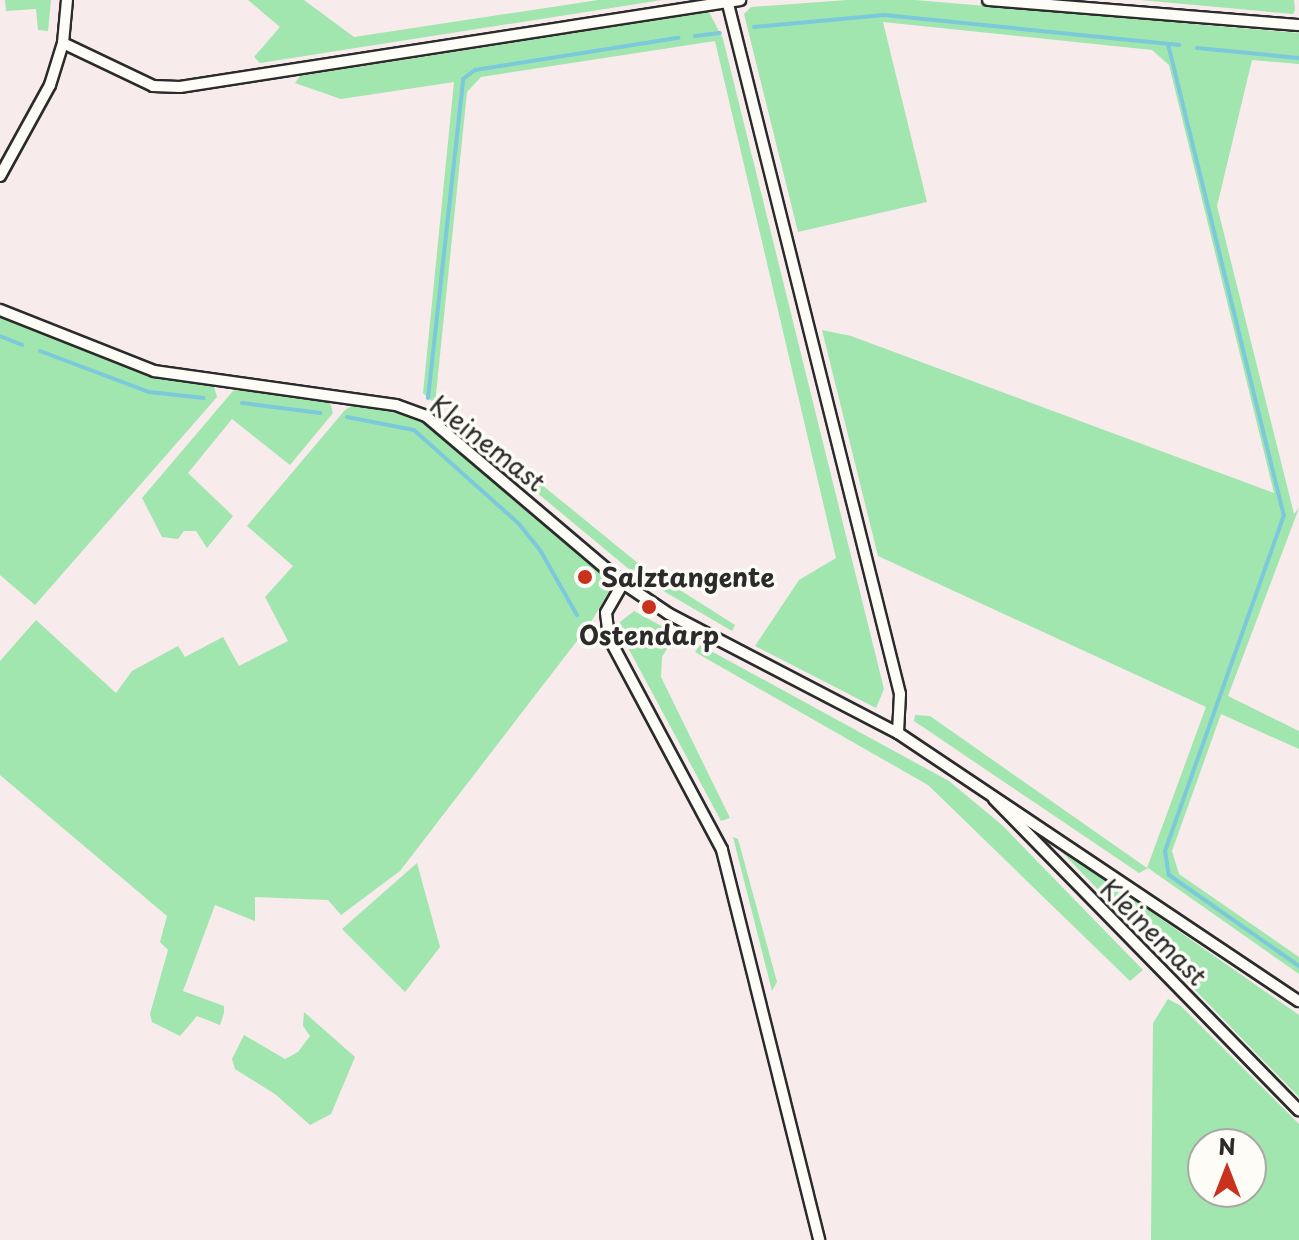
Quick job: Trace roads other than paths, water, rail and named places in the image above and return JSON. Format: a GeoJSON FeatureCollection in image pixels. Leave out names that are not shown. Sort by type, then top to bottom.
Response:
{"type":"FeatureCollection","features":[{"type":"Feature","properties":{"kind":"street"},"geometry":{"type":"LineString","coordinates":[[0,176],[50,85],[63,43],[67,0]]}},
{"type":"Feature","properties":{"kind":"street"},"geometry":{"type":"LineString","coordinates":[[727,0],[900,694],[898,733]]}},
{"type":"Feature","properties":{"kind":"street"},"geometry":{"type":"LineString","coordinates":[[63,43],[142,82],[180,87],[740,0]]}},
{"type":"Feature","properties":{"kind":"street"},"geometry":{"type":"LineString","coordinates":[[988,0],[1299,25]]}},
{"type":"Feature","properties":{"kind":"street","name":"Kleinemast"},"geometry":{"type":"LineString","coordinates":[[0,310],[154,371],[396,405],[426,416],[623,583],[669,614],[898,733],[979,784],[1299,1001]]}},
{"type":"Feature","properties":{"kind":"street"},"geometry":{"type":"LineString","coordinates":[[623,583],[606,613],[609,638],[722,850],[819,1240]]}},
{"type":"Feature","properties":{"kind":"street","name":"Kleinemast"},"geometry":{"type":"LineString","coordinates":[[979,784],[1299,1110]]}},
{"type":"Feature","properties":{"kind":"waterway"},"geometry":{"type":"LineString","coordinates":[[754,27],[884,15],[1179,45]]}},
{"type":"Feature","properties":{"kind":"waterway"},"geometry":{"type":"LineString","coordinates":[[695,36],[720,33]]}},
{"type":"Feature","properties":{"kind":"waterway"},"geometry":{"type":"LineString","coordinates":[[428,398],[463,79],[475,70],[678,38]]}},
{"type":"Feature","properties":{"kind":"waterway"},"geometry":{"type":"LineString","coordinates":[[1168,44],[1284,515],[1165,851],[1169,875],[1299,966]]}},
{"type":"Feature","properties":{"kind":"waterway"},"geometry":{"type":"LineString","coordinates":[[1197,48],[1299,58]]}},
{"type":"Feature","properties":{"kind":"waterway"},"geometry":{"type":"LineString","coordinates":[[0,336],[22,345]]}},
{"type":"Feature","properties":{"kind":"waterway"},"geometry":{"type":"LineString","coordinates":[[40,351],[149,392],[204,398]]}},
{"type":"Feature","properties":{"kind":"waterway"},"geometry":{"type":"LineString","coordinates":[[242,403],[320,413]]}},
{"type":"Feature","properties":{"kind":"waterway"},"geometry":{"type":"LineString","coordinates":[[347,417],[414,430],[519,524],[540,550],[577,615]]}},
{"type":"Feature","properties":{"kind":"place","name":"Salztangente"},"geometry":{"type":"Point","coordinates":[585,577]}},
{"type":"Feature","properties":{"kind":"place","name":"Ostendarp"},"geometry":{"type":"Point","coordinates":[649,607]}}]}
